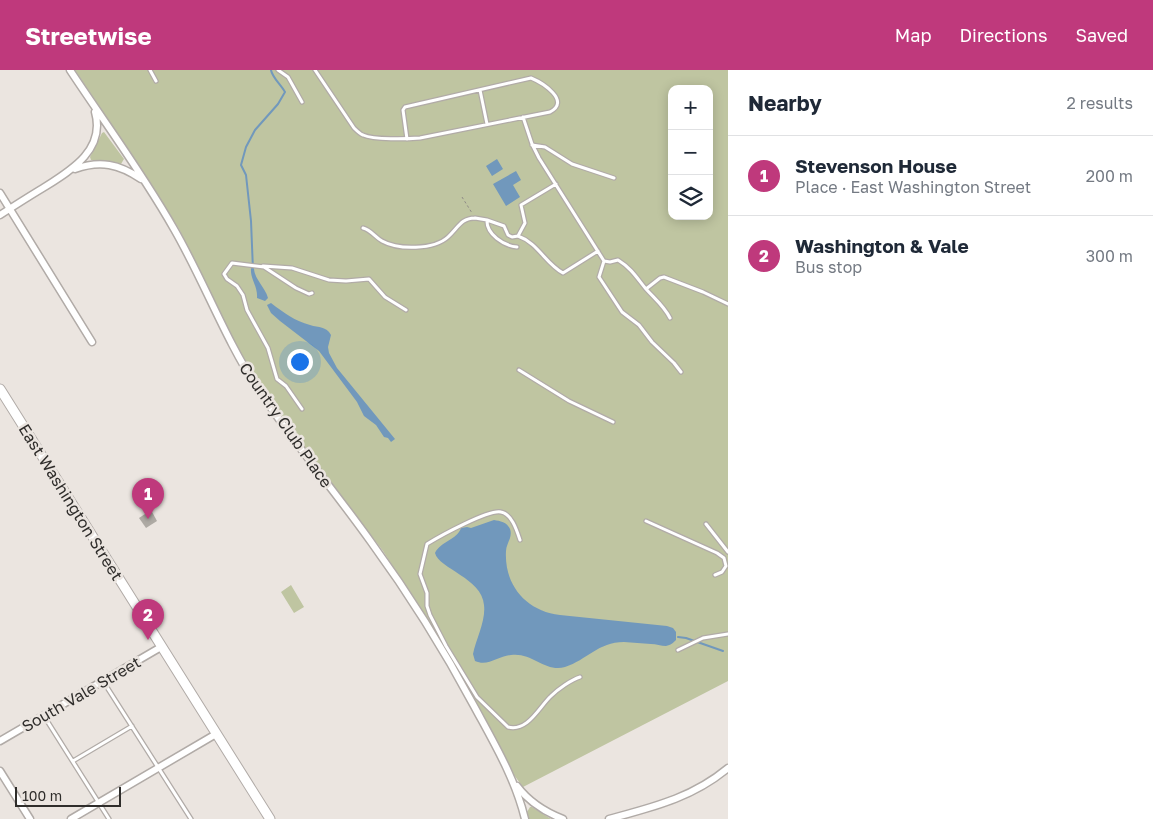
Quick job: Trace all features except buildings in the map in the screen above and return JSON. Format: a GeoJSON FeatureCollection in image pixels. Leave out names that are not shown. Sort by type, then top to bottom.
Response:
{"type":"FeatureCollection","features":[{"type":"Feature","properties":{"kind":"main road","name":"East Washington Street"},"geometry":{"type":"LineString","coordinates":[[0,388],[270,819]]}},
{"type":"Feature","properties":{"kind":"street","name":"Country Club Place"},"geometry":{"type":"LineString","coordinates":[[70,70],[144,181],[174,230],[226,334],[257,387],[297,445],[371,541],[400,584],[470,699],[518,788],[531,802],[563,819]]}},
{"type":"Feature","properties":{"kind":"street"},"geometry":{"type":"LineString","coordinates":[[0,215],[81,162],[94,142],[97,119],[94,106]]}},
{"type":"Feature","properties":{"kind":"street"},"geometry":{"type":"LineString","coordinates":[[70,170],[87,165],[107,165],[124,169],[144,181]]}},
{"type":"Feature","properties":{"kind":"street"},"geometry":{"type":"LineString","coordinates":[[0,193],[92,342]]}},
{"type":"Feature","properties":{"kind":"street","name":"South Vale Street"},"geometry":{"type":"LineString","coordinates":[[0,741],[161,646]]}},
{"type":"Feature","properties":{"kind":"street"},"geometry":{"type":"LineString","coordinates":[[72,819],[216,734]]}},
{"type":"Feature","properties":{"kind":"street"},"geometry":{"type":"LineString","coordinates":[[609,819],[651,807],[697,790],[728,768]]}},
{"type":"Feature","properties":{"kind":"street"},"geometry":{"type":"LineString","coordinates":[[0,771],[30,819]]}},
{"type":"Feature","properties":{"kind":"street","name":"Country Club Place"},"geometry":{"type":"LineString","coordinates":[[510,775],[525,819]]}},
{"type":"Feature","properties":{"kind":"lane"},"geometry":{"type":"LineString","coordinates":[[150,70],[156,81]]}},
{"type":"Feature","properties":{"kind":"lane"},"geometry":{"type":"LineString","coordinates":[[278,70],[288,77],[302,102]]}},
{"type":"Feature","properties":{"kind":"lane"},"geometry":{"type":"LineString","coordinates":[[315,70],[354,128],[361,134],[369,137],[407,139],[420,138],[550,112],[555,109],[557,104],[555,96],[550,89],[531,78],[405,106],[403,110],[407,139]]}},
{"type":"Feature","properties":{"kind":"lane"},"geometry":{"type":"LineString","coordinates":[[480,90],[487,124]]}},
{"type":"Feature","properties":{"kind":"lane"},"geometry":{"type":"LineString","coordinates":[[523,117],[532,145],[604,261],[599,277],[622,312],[640,326],[652,342],[681,372]]}},
{"type":"Feature","properties":{"kind":"lane"},"geometry":{"type":"LineString","coordinates":[[532,145],[545,147],[572,164],[614,178]]}},
{"type":"Feature","properties":{"kind":"lane"},"geometry":{"type":"LineString","coordinates":[[518,236],[525,223],[521,204],[556,184]]}},
{"type":"Feature","properties":{"kind":"lane"},"geometry":{"type":"LineString","coordinates":[[363,228],[384,242],[419,247],[441,242],[463,220],[475,218],[487,220],[504,226],[508,235],[512,237],[518,236],[536,247],[549,263],[563,273],[598,251]]}},
{"type":"Feature","properties":{"kind":"lane"},"geometry":{"type":"LineString","coordinates":[[487,220],[487,226],[493,235],[508,245],[517,247]]}},
{"type":"Feature","properties":{"kind":"lane"},"geometry":{"type":"LineString","coordinates":[[604,261],[618,260],[634,272],[670,318]]}},
{"type":"Feature","properties":{"kind":"lane"},"geometry":{"type":"LineString","coordinates":[[302,409],[286,386],[277,379],[268,348],[250,318],[243,295],[236,286],[224,277],[225,271],[232,263],[292,268],[329,280],[369,279],[385,297],[406,310]]}},
{"type":"Feature","properties":{"kind":"lane"},"geometry":{"type":"LineString","coordinates":[[260,265],[296,288],[309,294],[312,293]]}},
{"type":"Feature","properties":{"kind":"lane"},"geometry":{"type":"LineString","coordinates":[[646,289],[664,277],[728,304]]}},
{"type":"Feature","properties":{"kind":"lane"},"geometry":{"type":"LineString","coordinates":[[519,370],[569,401],[613,422]]}},
{"type":"Feature","properties":{"kind":"lane"},"geometry":{"type":"LineString","coordinates":[[520,540],[509,516],[499,511],[473,520],[427,544],[420,574],[427,593],[427,606],[430,615],[446,646],[478,697],[508,727],[514,728],[524,725],[552,695],[580,676]]}},
{"type":"Feature","properties":{"kind":"lane"},"geometry":{"type":"LineString","coordinates":[[646,521],[711,550],[724,558],[726,566],[722,572],[715,576]]}},
{"type":"Feature","properties":{"kind":"lane"},"geometry":{"type":"LineString","coordinates":[[706,524],[728,552]]}},
{"type":"Feature","properties":{"kind":"lane"},"geometry":{"type":"LineString","coordinates":[[678,650],[698,640],[728,634]]}},
{"type":"Feature","properties":{"kind":"lane"},"geometry":{"type":"LineString","coordinates":[[103,681],[191,819]]}},
{"type":"Feature","properties":{"kind":"lane"},"geometry":{"type":"LineString","coordinates":[[44,715],[109,819]]}},
{"type":"Feature","properties":{"kind":"lane"},"geometry":{"type":"LineString","coordinates":[[73,761],[132,726]]}},
{"type":"Feature","properties":{"kind":"path"},"geometry":{"type":"LineString","coordinates":[[462,197],[475,218]]}},
{"type":"Feature","properties":{"kind":"green space"},"geometry":{"type":"Polygon","coordinates":[[[75,70],[728,70],[728,681],[523,787],[514,775],[452,660],[383,551],[298,440],[261,387],[231,336],[179,229],[75,70]]]}},
{"type":"Feature","properties":{"kind":"green space"},"geometry":{"type":"Polygon","coordinates":[[[104,132],[124,159],[121,164],[91,160],[90,157],[104,132]]]}},
{"type":"Feature","properties":{"kind":"green space"},"geometry":{"type":"Polygon","coordinates":[[[291,585],[304,607],[294,613],[281,592],[291,585]]]}},
{"type":"Feature","properties":{"kind":"green space"},"geometry":{"type":"Polygon","coordinates":[[[530,807],[551,819],[529,819],[527,812],[530,807]]]}},
{"type":"Feature","properties":{"kind":"water"},"geometry":{"type":"Polygon","coordinates":[[[497,159],[503,169],[492,176],[486,166],[497,159]]]}},
{"type":"Feature","properties":{"kind":"water"},"geometry":{"type":"Polygon","coordinates":[[[516,171],[521,180],[513,185],[520,197],[506,206],[493,184],[516,171]]]}},
{"type":"Feature","properties":{"kind":"water"},"geometry":{"type":"Polygon","coordinates":[[[251,268],[254,269],[256,277],[267,294],[268,298],[265,301],[257,298],[251,268]]]}},
{"type":"Feature","properties":{"kind":"water"},"geometry":{"type":"Polygon","coordinates":[[[271,303],[294,319],[329,332],[331,335],[328,347],[329,353],[337,368],[395,439],[391,442],[388,438],[384,437],[376,425],[364,416],[357,402],[319,351],[271,313],[267,305],[271,303]]]}},
{"type":"Feature","properties":{"kind":"water"},"geometry":{"type":"Polygon","coordinates":[[[494,520],[505,523],[510,529],[511,535],[506,551],[506,563],[513,585],[527,602],[537,608],[560,615],[667,626],[673,628],[676,632],[676,640],[666,646],[624,642],[615,643],[600,648],[573,664],[558,668],[519,655],[506,656],[484,663],[475,661],[473,654],[484,611],[481,596],[469,581],[444,564],[435,553],[456,535],[461,528],[471,528],[494,520]]]}},
{"type":"Feature","properties":{"kind":"waterway"},"geometry":{"type":"LineString","coordinates":[[253,270],[251,221],[246,175],[241,165],[246,147],[255,130],[278,104],[285,92],[271,70]]}},
{"type":"Feature","properties":{"kind":"waterway"},"geometry":{"type":"LineString","coordinates":[[678,637],[723,651]]}},
{"type":"Feature","properties":{"kind":"place","name":"Stevenson House"},"geometry":{"type":"Point","coordinates":[148,519]}},
{"type":"Feature","properties":{"kind":"place","name":"Washington & Vale"},"geometry":{"type":"Point","coordinates":[148,640]}}]}
